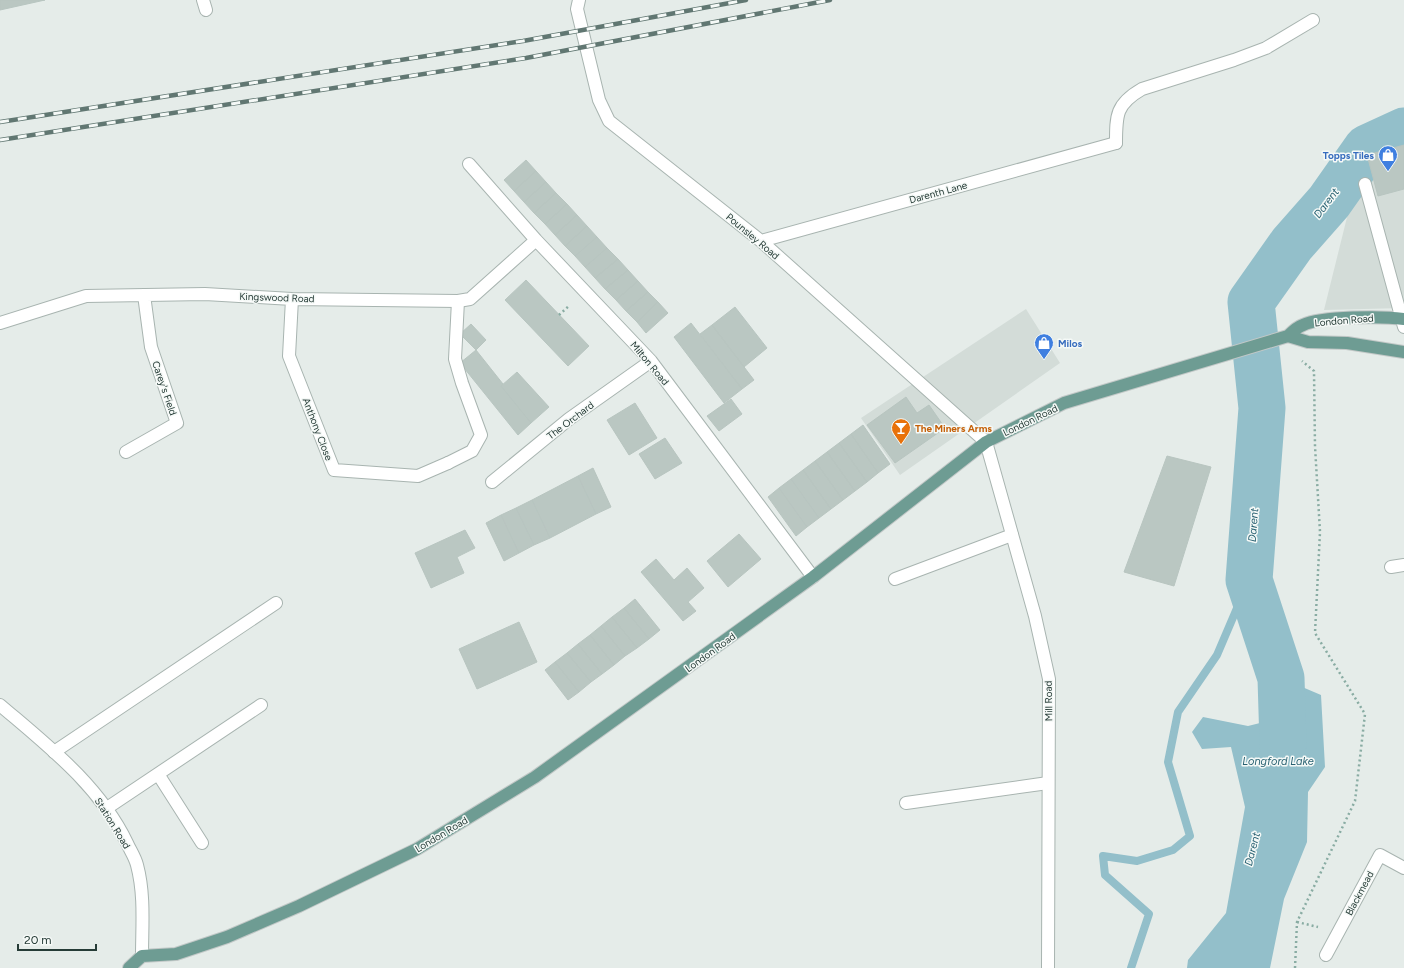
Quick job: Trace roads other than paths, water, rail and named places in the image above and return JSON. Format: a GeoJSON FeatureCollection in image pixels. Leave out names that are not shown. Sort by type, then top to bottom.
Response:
{"type":"FeatureCollection","features":[{"type":"Feature","properties":{"kind":"main road","name":"London Road"},"geometry":{"type":"LineString","coordinates":[[142,956],[176,954],[227,937],[299,906],[417,848],[535,778],[813,577],[986,442],[1064,403],[1282,337],[1303,324],[1324,320],[1367,316],[1403,322]]}},
{"type":"Feature","properties":{"kind":"main road","name":"London Road"},"geometry":{"type":"LineString","coordinates":[[1282,337],[1308,342],[1347,342],[1404,352]]}},
{"type":"Feature","properties":{"kind":"main road"},"geometry":{"type":"LineString","coordinates":[[129,968],[142,956]]}},
{"type":"Feature","properties":{"kind":"street","name":"Pounsley Road"},"geometry":{"type":"LineString","coordinates":[[579,0],[577,9],[597,93],[609,120],[761,241],[986,442]]}},
{"type":"Feature","properties":{"kind":"street","name":"Darenth Lane"},"geometry":{"type":"LineString","coordinates":[[761,241],[1116,143],[1116,118],[1121,104],[1129,96],[1142,89],[1234,60],[1266,48],[1313,20]]}},
{"type":"Feature","properties":{"kind":"street","name":"Milton Road"},"geometry":{"type":"LineString","coordinates":[[469,164],[536,240],[651,361],[813,577]]}},
{"type":"Feature","properties":{"kind":"street"},"geometry":{"type":"LineString","coordinates":[[1365,184],[1403,322]]}},
{"type":"Feature","properties":{"kind":"street","name":"Kingswood Road"},"geometry":{"type":"LineString","coordinates":[[0,323],[86,296],[205,294],[292,299],[458,301],[470,299],[536,240]]}},
{"type":"Feature","properties":{"kind":"street","name":"Carey's Field"},"geometry":{"type":"LineString","coordinates":[[126,452],[177,423],[151,347],[144,295]]}},
{"type":"Feature","properties":{"kind":"street","name":"Anthony Close"},"geometry":{"type":"LineString","coordinates":[[292,299],[289,356],[334,470],[418,476],[472,451],[481,435],[455,359],[458,301]]}},
{"type":"Feature","properties":{"kind":"street","name":"The Orchard"},"geometry":{"type":"LineString","coordinates":[[492,482],[569,419],[651,361]]}},
{"type":"Feature","properties":{"kind":"street","name":"Mill Road"},"geometry":{"type":"LineString","coordinates":[[986,442],[1035,616],[1049,679],[1048,968]]}},
{"type":"Feature","properties":{"kind":"street"},"geometry":{"type":"LineString","coordinates":[[895,579],[1012,535]]}},
{"type":"Feature","properties":{"kind":"street"},"geometry":{"type":"LineString","coordinates":[[1391,567],[1404,565]]}},
{"type":"Feature","properties":{"kind":"street"},"geometry":{"type":"LineString","coordinates":[[54,752],[276,603]]}},
{"type":"Feature","properties":{"kind":"street","name":"Station Road"},"geometry":{"type":"LineString","coordinates":[[0,705],[72,767],[107,808],[123,834],[137,864],[142,897],[142,956]]}},
{"type":"Feature","properties":{"kind":"street"},"geometry":{"type":"LineString","coordinates":[[107,808],[261,705]]}},
{"type":"Feature","properties":{"kind":"street"},"geometry":{"type":"LineString","coordinates":[[158,774],[202,843]]}},
{"type":"Feature","properties":{"kind":"street"},"geometry":{"type":"LineString","coordinates":[[906,803],[1048,783]]}},
{"type":"Feature","properties":{"kind":"street","name":"Blackmead"},"geometry":{"type":"LineString","coordinates":[[1326,955],[1380,855],[1404,868]]}},
{"type":"Feature","properties":{"kind":"water","name":"Longford Lake"},"geometry":{"type":"Polygon","coordinates":[[[1281,678],[1321,695],[1325,767],[1308,792],[1307,842],[1284,899],[1270,968],[1187,968],[1188,960],[1226,913],[1245,807],[1231,747],[1202,749],[1192,732],[1203,717],[1248,726],[1268,721],[1281,678]]]}},
{"type":"Feature","properties":{"kind":"waterway","name":"Darent"},"geometry":{"type":"LineString","coordinates":[[1283,744],[1281,678],[1249,580],[1262,408],[1251,302],[1292,244],[1329,202],[1367,148],[1404,131]]}},
{"type":"Feature","properties":{"kind":"waterway"},"geometry":{"type":"LineString","coordinates":[[1131,968],[1149,914],[1105,875],[1103,856],[1137,861],[1173,850],[1190,836],[1168,762],[1178,712],[1217,655],[1249,580]]}},
{"type":"Feature","properties":{"kind":"railway"},"geometry":{"type":"LineString","coordinates":[[0,122],[523,41],[746,0]]}},
{"type":"Feature","properties":{"kind":"railway"},"geometry":{"type":"LineString","coordinates":[[0,140],[526,58],[830,0]]}},
{"type":"Feature","properties":{"kind":"place","name":"Topps Tiles"},"geometry":{"type":"Point","coordinates":[1388,172]}},
{"type":"Feature","properties":{"kind":"place","name":"Milos"},"geometry":{"type":"Point","coordinates":[1044,360]}},
{"type":"Feature","properties":{"kind":"place","name":"The Miners Arms"},"geometry":{"type":"Point","coordinates":[901,445]}}]}
